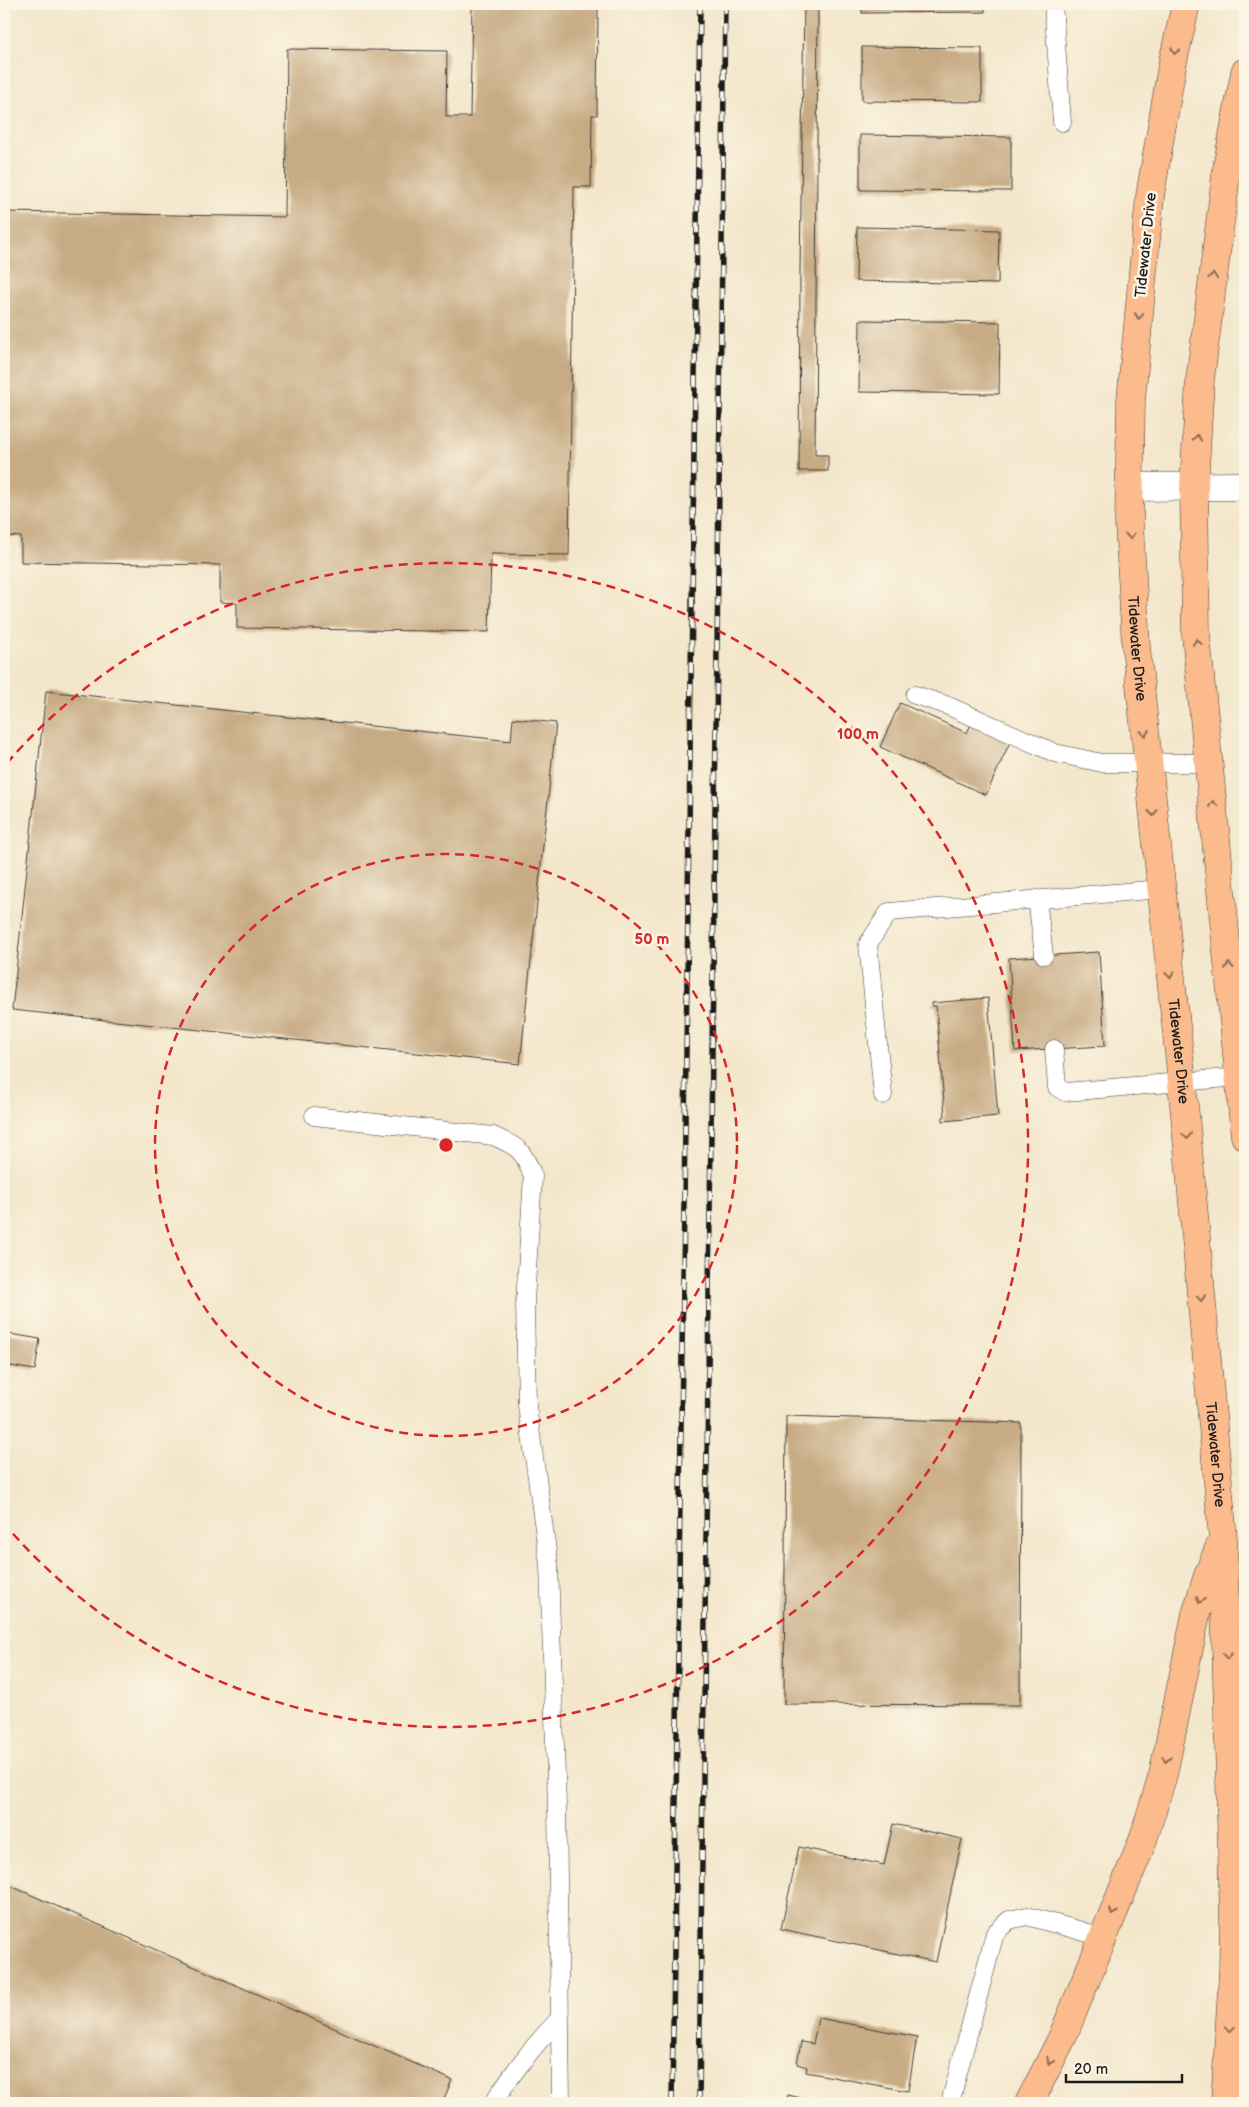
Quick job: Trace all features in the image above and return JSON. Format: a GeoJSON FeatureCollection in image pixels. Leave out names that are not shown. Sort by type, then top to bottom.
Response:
{"type":"FeatureCollection","features":[{"type":"Feature","properties":{"kind":"highway","name":"Tidewater Drive"},"geometry":{"type":"LineString","coordinates":[[1186,4],[1172,66],[1150,196],[1131,400],[1129,524],[1136,647],[1182,1082],[1223,1538],[1234,1919],[1233,1971],[1225,2103]]}},
{"type":"Feature","properties":{"kind":"highway"},"geometry":{"type":"LineString","coordinates":[[1245,72],[1227,168],[1200,380],[1194,486],[1196,635],[1245,1136]]}},
{"type":"Feature","properties":{"kind":"highway"},"geometry":{"type":"LineString","coordinates":[[1029,2103],[1062,2038],[1142,1843],[1163,1775],[1196,1614],[1208,1575],[1223,1538]]}},
{"type":"Feature","properties":{"kind":"street"},"geometry":{"type":"LineString","coordinates":[[1129,487],[1245,486]]}},
{"type":"Feature","properties":{"kind":"lane"},"geometry":{"type":"LineString","coordinates":[[1053,4],[1062,122]]}},
{"type":"Feature","properties":{"kind":"lane"},"geometry":{"type":"LineString","coordinates":[[915,695],[946,705],[1055,753],[1102,763],[1148,765],[1209,763]]}},
{"type":"Feature","properties":{"kind":"lane"},"geometry":{"type":"LineString","coordinates":[[883,1095],[868,944],[889,912],[1161,889]]}},
{"type":"Feature","properties":{"kind":"lane"},"geometry":{"type":"LineString","coordinates":[[1037,899],[1044,955]]}},
{"type":"Feature","properties":{"kind":"lane"},"geometry":{"type":"LineString","coordinates":[[1054,1049],[1057,1087],[1065,1092],[1240,1077]]}},
{"type":"Feature","properties":{"kind":"lane"},"geometry":{"type":"LineString","coordinates":[[314,1116],[493,1136],[513,1144],[525,1157],[533,1176],[525,1302],[527,1406],[548,1565],[557,1806],[561,2103]]}},
{"type":"Feature","properties":{"kind":"lane"},"geometry":{"type":"LineString","coordinates":[[950,2103],[995,1933],[1009,1920],[1027,1916],[1103,1937]]}},
{"type":"Feature","properties":{"kind":"lane"},"geometry":{"type":"LineString","coordinates":[[493,2103],[504,2085],[560,2018]]}},
{"type":"Feature","properties":{"kind":"building"},"geometry":{"type":"Polygon","coordinates":[[[472,4],[598,4],[597,115],[592,115],[591,187],[574,187],[569,555],[491,554],[489,632],[237,628],[237,603],[220,602],[220,565],[21,562],[21,537],[6,536],[7,452],[4,452],[4,212],[285,217],[287,49],[447,51],[446,117],[470,117],[472,4]]]}},
{"type":"Feature","properties":{"kind":"building"},"geometry":{"type":"Polygon","coordinates":[[[804,4],[818,4],[815,455],[828,455],[828,471],[799,471],[804,4]]]}},
{"type":"Feature","properties":{"kind":"building"},"geometry":{"type":"Polygon","coordinates":[[[862,4],[985,4],[985,12],[862,13],[862,4]]]}},
{"type":"Feature","properties":{"kind":"building"},"geometry":{"type":"Polygon","coordinates":[[[862,47],[982,48],[982,102],[862,101],[862,47]]]}},
{"type":"Feature","properties":{"kind":"building"},"geometry":{"type":"Polygon","coordinates":[[[860,135],[1011,137],[1011,191],[860,190],[860,135]]]}},
{"type":"Feature","properties":{"kind":"building"},"geometry":{"type":"Polygon","coordinates":[[[857,227],[999,230],[998,284],[856,281],[857,227]]]}},
{"type":"Feature","properties":{"kind":"building"},"geometry":{"type":"Polygon","coordinates":[[[860,320],[1000,322],[999,394],[859,392],[860,320]]]}},
{"type":"Feature","properties":{"kind":"building"},"geometry":{"type":"Polygon","coordinates":[[[46,691],[511,741],[513,718],[556,723],[520,1064],[12,1010],[46,691]]]}},
{"type":"Feature","properties":{"kind":"building"},"geometry":{"type":"Polygon","coordinates":[[[900,703],[967,733],[971,724],[1010,742],[986,795],[880,747],[900,703]]]}},
{"type":"Feature","properties":{"kind":"building"},"geometry":{"type":"Polygon","coordinates":[[[1099,952],[1105,1046],[1015,1051],[1009,958],[1099,952]]]}},
{"type":"Feature","properties":{"kind":"building"},"geometry":{"type":"Polygon","coordinates":[[[988,998],[998,1116],[943,1121],[945,1116],[936,1006],[932,1006],[932,1003],[988,998]]]}},
{"type":"Feature","properties":{"kind":"building"},"geometry":{"type":"Polygon","coordinates":[[[4,1333],[40,1339],[35,1370],[4,1365],[4,1333]]]}},
{"type":"Feature","properties":{"kind":"building"},"geometry":{"type":"Polygon","coordinates":[[[786,1416],[1021,1423],[1020,1705],[784,1704],[786,1416]]]}},
{"type":"Feature","properties":{"kind":"building"},"geometry":{"type":"Polygon","coordinates":[[[893,1824],[962,1839],[936,1962],[781,1929],[799,1847],[884,1865],[893,1824]]]}},
{"type":"Feature","properties":{"kind":"building"},"geometry":{"type":"Polygon","coordinates":[[[4,1883],[452,2080],[442,2103],[4,2103],[4,1883]]]}},
{"type":"Feature","properties":{"kind":"building"},"geometry":{"type":"Polygon","coordinates":[[[818,2018],[917,2037],[908,2091],[806,2072],[807,2067],[797,2064],[801,2042],[813,2044],[818,2018]]]}},
{"type":"Feature","properties":{"kind":"building"},"geometry":{"type":"Polygon","coordinates":[[[788,2095],[801,2098],[800,2103],[786,2103],[788,2095]]]}},
{"type":"Feature","properties":{"kind":"railway"},"geometry":{"type":"LineString","coordinates":[[672,2103],[700,4]]}},
{"type":"Feature","properties":{"kind":"railway"},"geometry":{"type":"LineString","coordinates":[[699,2103],[725,4]]}}]}
